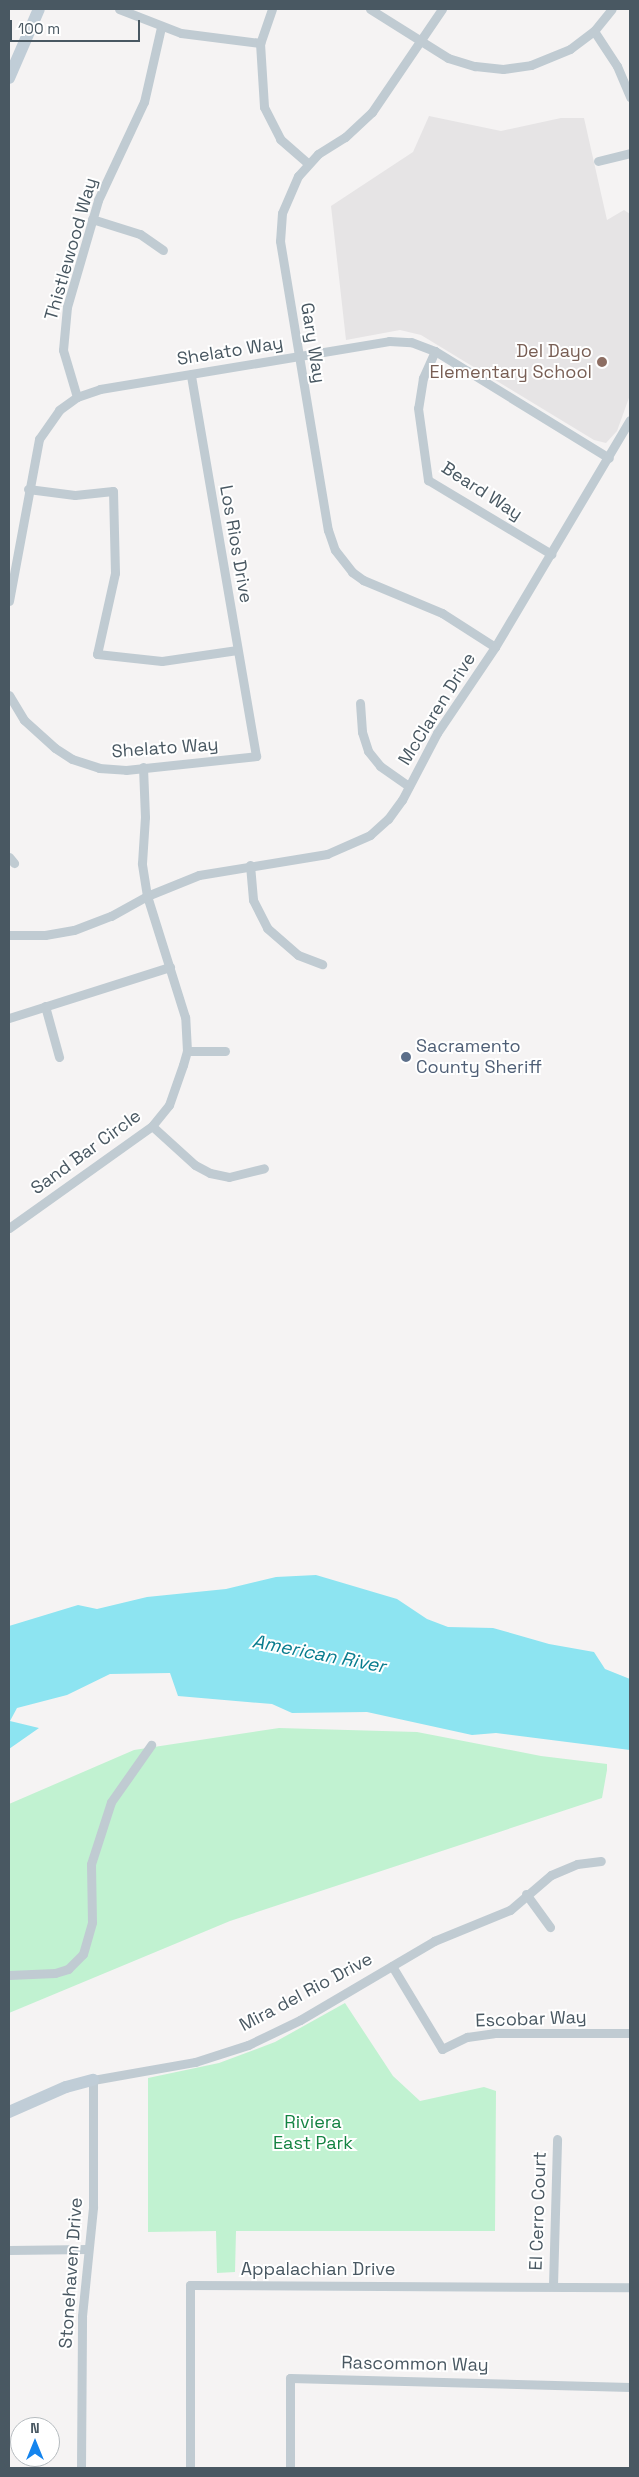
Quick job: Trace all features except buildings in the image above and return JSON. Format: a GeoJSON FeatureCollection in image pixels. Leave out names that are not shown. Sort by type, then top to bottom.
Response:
{"type":"FeatureCollection","features":[{"type":"Feature","properties":{"kind":"street"},"geometry":{"type":"LineString","coordinates":[[9,78],[39,9]]}},
{"type":"Feature","properties":{"kind":"street"},"geometry":{"type":"LineString","coordinates":[[119,9],[161,27],[202,37],[260,43]]}},
{"type":"Feature","properties":{"kind":"street"},"geometry":{"type":"LineString","coordinates":[[272,9],[260,43],[262,95],[268,118],[280,139],[308,164]]}},
{"type":"Feature","properties":{"kind":"street"},"geometry":{"type":"LineString","coordinates":[[370,9],[419,42],[461,63],[503,69],[531,65],[558,56],[594,31],[612,9]]}},
{"type":"Feature","properties":{"kind":"street","name":"Gary Way"},"geometry":{"type":"LineString","coordinates":[[442,9],[372,112],[308,164],[291,187],[280,227],[328,530],[343,562],[364,580],[442,614],[495,647]]}},
{"type":"Feature","properties":{"kind":"street","name":"Thistlewood Way"},"geometry":{"type":"LineString","coordinates":[[76,398],[65,363],[64,325],[92,219],[112,168],[144,102],[161,27]]}},
{"type":"Feature","properties":{"kind":"street"},"geometry":{"type":"LineString","coordinates":[[594,31],[617,66],[630,97]]}},
{"type":"Feature","properties":{"kind":"street"},"geometry":{"type":"LineString","coordinates":[[598,161],[630,154]]}},
{"type":"Feature","properties":{"kind":"street"},"geometry":{"type":"LineString","coordinates":[[92,219],[140,234],[163,250]]}},
{"type":"Feature","properties":{"kind":"street","name":"Shelato Way"},"geometry":{"type":"LineString","coordinates":[[9,601],[35,451],[44,429],[59,410],[76,398],[100,389],[396,341],[418,344],[435,351],[609,458]]}},
{"type":"Feature","properties":{"kind":"street","name":"Beard Way"},"geometry":{"type":"LineString","coordinates":[[435,351],[423,378],[418,408],[428,480],[551,554]]}},
{"type":"Feature","properties":{"kind":"street","name":"Los Rios Drive"},"geometry":{"type":"LineString","coordinates":[[191,374],[249,720]]}},
{"type":"Feature","properties":{"kind":"street","name":"McClaren Drive"},"geometry":{"type":"LineString","coordinates":[[9,935],[45,935],[84,927],[112,916],[147,896],[199,875],[250,864],[327,854],[357,843],[388,819],[409,786],[450,712],[495,647],[630,420]]}},
{"type":"Feature","properties":{"kind":"street"},"geometry":{"type":"LineString","coordinates":[[28,489],[75,495],[113,491],[115,573],[98,654],[162,661],[237,650]]}},
{"type":"Feature","properties":{"kind":"street","name":"Shelato Way"},"geometry":{"type":"LineString","coordinates":[[9,695],[29,724],[72,759],[112,770],[256,756],[249,720]]}},
{"type":"Feature","properties":{"kind":"street"},"geometry":{"type":"LineString","coordinates":[[360,703],[362,732],[368,751],[380,766],[409,786]]}},
{"type":"Feature","properties":{"kind":"street"},"geometry":{"type":"LineString","coordinates":[[9,1018],[170,967],[147,896],[142,863],[145,817],[143,768]]}},
{"type":"Feature","properties":{"kind":"street"},"geometry":{"type":"LineString","coordinates":[[250,864],[253,900],[267,928],[298,955],[322,964]]}},
{"type":"Feature","properties":{"kind":"street","name":"Sand Bar Circle"},"geometry":{"type":"LineString","coordinates":[[9,1228],[152,1126],[169,1105],[186,1051],[185,1017],[170,967]]}},
{"type":"Feature","properties":{"kind":"street"},"geometry":{"type":"LineString","coordinates":[[45,1006],[59,1057]]}},
{"type":"Feature","properties":{"kind":"street"},"geometry":{"type":"LineString","coordinates":[[186,1051],[225,1051]]}},
{"type":"Feature","properties":{"kind":"street"},"geometry":{"type":"LineString","coordinates":[[152,1126],[195,1165],[210,1173],[229,1177],[264,1168]]}},
{"type":"Feature","properties":{"kind":"street"},"geometry":{"type":"LineString","coordinates":[[9,1975],[55,1973],[68,1969],[82,1954],[92,1922],[91,1864],[111,1802],[151,1745]]}},
{"type":"Feature","properties":{"kind":"street","name":"Mira del Rio Drive"},"geometry":{"type":"LineString","coordinates":[[9,2112],[66,2087],[93,2080],[187,2064],[248,2045],[300,2020],[434,1941],[510,1910],[526,1894],[565,1868],[601,1861]]}},
{"type":"Feature","properties":{"kind":"street"},"geometry":{"type":"LineString","coordinates":[[526,1894],[550,1926]]}},
{"type":"Feature","properties":{"kind":"street","name":"Escobar Way"},"geometry":{"type":"LineString","coordinates":[[392,1966],[442,2048],[467,2037],[494,2033],[630,2034]]}},
{"type":"Feature","properties":{"kind":"street","name":"Stonehaven Drive"},"geometry":{"type":"LineString","coordinates":[[81,2468],[82,2316],[93,2207],[93,2080]]}},
{"type":"Feature","properties":{"kind":"street","name":"El Cerro Court"},"geometry":{"type":"LineString","coordinates":[[553,2285],[557,2139]]}},
{"type":"Feature","properties":{"kind":"street"},"geometry":{"type":"LineString","coordinates":[[9,2250],[88,2249]]}},
{"type":"Feature","properties":{"kind":"street","name":"Appalachian Drive"},"geometry":{"type":"LineString","coordinates":[[190,2468],[190,2285],[553,2285],[630,2287]]}},
{"type":"Feature","properties":{"kind":"street","name":"Rascommon Way"},"geometry":{"type":"LineString","coordinates":[[290,2468],[290,2378],[630,2387]]}},
{"type":"Feature","properties":{"kind":"shaded area"},"geometry":{"type":"Polygon","coordinates":[[[429,116],[501,131],[561,118],[584,118],[607,220],[624,210],[630,214],[630,395],[617,431],[606,443],[594,440],[421,335],[400,330],[346,340],[331,206],[413,152],[429,116]]]}},
{"type":"Feature","properties":{"kind":"green space"},"geometry":{"type":"Polygon","coordinates":[[[279,1728],[417,1732],[541,1756],[607,1764],[607,1770],[602,1798],[230,1921],[9,2013],[9,1804],[134,1750],[279,1728]]]}},
{"type":"Feature","properties":{"kind":"green space","name":"Riviera East Park"},"geometry":{"type":"Polygon","coordinates":[[[345,2003],[393,2076],[420,2101],[484,2087],[496,2091],[495,2231],[236,2231],[235,2272],[217,2273],[216,2231],[148,2232],[148,2078],[219,2063],[275,2042],[345,2003]]]}},
{"type":"Feature","properties":{"kind":"water","name":"American River"},"geometry":{"type":"Polygon","coordinates":[[[316,1575],[397,1599],[427,1619],[448,1627],[493,1628],[549,1644],[594,1652],[605,1669],[630,1679],[630,1750],[496,1733],[472,1735],[367,1712],[292,1713],[272,1704],[178,1696],[170,1673],[110,1674],[67,1695],[17,1708],[10,1721],[39,1728],[9,1749],[9,1626],[78,1605],[97,1609],[147,1597],[226,1589],[276,1577],[316,1575]]]}},
{"type":"Feature","properties":{"kind":"place","name":"Del Dayo Elementary School"},"geometry":{"type":"Point","coordinates":[602,362]}},
{"type":"Feature","properties":{"kind":"place","name":"Sacramento County Sheriff"},"geometry":{"type":"Point","coordinates":[406,1057]}}]}
